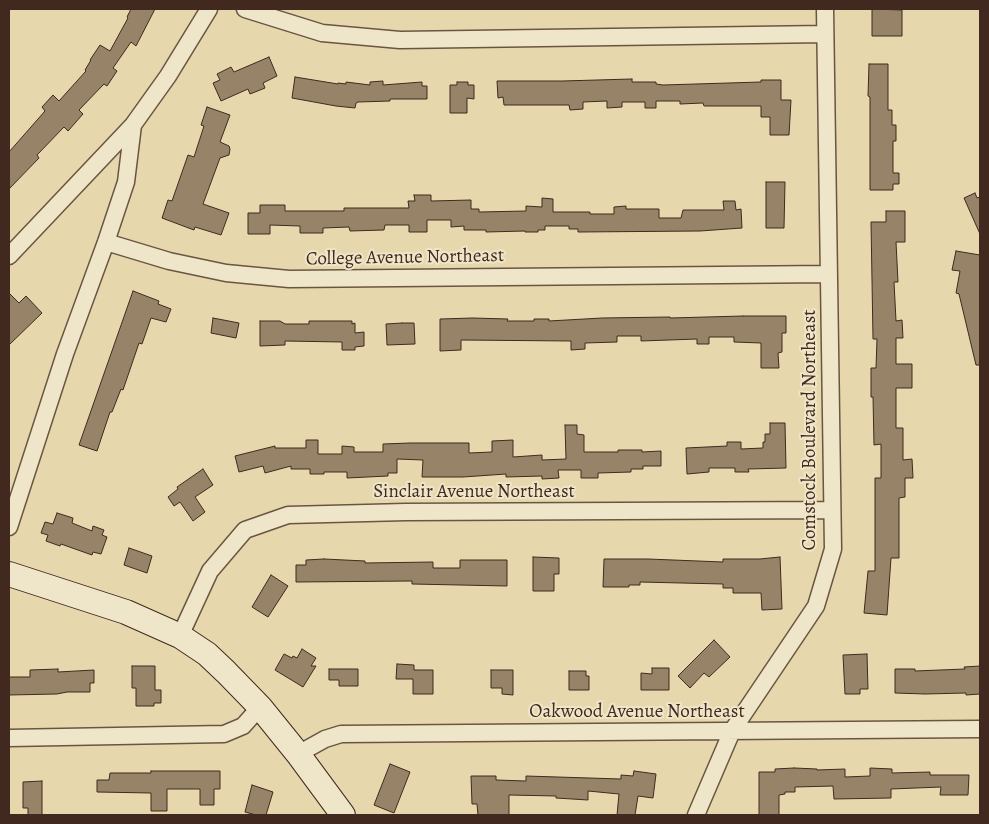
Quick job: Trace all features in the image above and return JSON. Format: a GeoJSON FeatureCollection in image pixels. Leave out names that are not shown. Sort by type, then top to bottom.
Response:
{"type":"FeatureCollection","features":[{"type":"Feature","properties":{"kind":"street"},"geometry":{"type":"LineString","coordinates":[[9,256],[133,125],[168,76],[208,9]]}},
{"type":"Feature","properties":{"kind":"street"},"geometry":{"type":"LineString","coordinates":[[245,9],[322,33],[400,40],[825,34]]}},
{"type":"Feature","properties":{"kind":"street","name":"Comstock Boulevard Northeast"},"geometry":{"type":"LineString","coordinates":[[696,815],[732,731],[816,606],[833,549],[825,9]]}},
{"type":"Feature","properties":{"kind":"street"},"geometry":{"type":"LineString","coordinates":[[9,527],[65,354],[126,182],[133,125]]}},
{"type":"Feature","properties":{"kind":"street","name":"College Avenue Northeast"},"geometry":{"type":"LineString","coordinates":[[106,242],[169,261],[226,273],[289,279],[829,274]]}},
{"type":"Feature","properties":{"kind":"street","name":"Sinclair Avenue Northeast"},"geometry":{"type":"LineString","coordinates":[[180,636],[210,572],[245,530],[288,515],[406,512],[832,510]]}},
{"type":"Feature","properties":{"kind":"street"},"geometry":{"type":"LineString","coordinates":[[9,574],[126,612],[180,636],[207,654],[260,707],[343,815]]}},
{"type":"Feature","properties":{"kind":"street"},"geometry":{"type":"LineString","coordinates":[[9,738],[224,734],[243,726],[260,707]]}},
{"type":"Feature","properties":{"kind":"street","name":"Oakwood Avenue Northeast"},"geometry":{"type":"LineString","coordinates":[[298,754],[325,739],[341,734],[980,729]]}},
{"type":"Feature","properties":{"kind":"building"},"geometry":{"type":"Polygon","coordinates":[[[131,9],[155,9],[136,46],[131,42],[113,68],[117,71],[107,86],[104,84],[79,110],[83,114],[68,131],[64,127],[37,155],[39,158],[9,189],[9,152],[45,111],[42,107],[53,95],[59,101],[86,71],[90,60],[100,45],[110,51],[131,9]]]}},
{"type":"Feature","properties":{"kind":"building"},"geometry":{"type":"Polygon","coordinates":[[[872,9],[902,10],[902,36],[872,36],[872,9]]]}},
{"type":"Feature","properties":{"kind":"building"},"geometry":{"type":"Polygon","coordinates":[[[269,57],[277,76],[263,83],[265,88],[250,94],[248,89],[221,101],[213,83],[220,80],[217,74],[231,67],[234,72],[269,57]]]}},
{"type":"Feature","properties":{"kind":"building"},"geometry":{"type":"Polygon","coordinates":[[[869,64],[888,64],[888,110],[892,110],[892,125],[896,125],[896,141],[893,141],[893,173],[899,173],[899,184],[893,184],[893,190],[870,190],[869,64]]]}},
{"type":"Feature","properties":{"kind":"building"},"geometry":{"type":"Polygon","coordinates":[[[295,77],[338,84],[346,84],[346,82],[370,85],[370,82],[383,81],[383,85],[422,82],[422,86],[427,86],[427,99],[390,99],[390,101],[358,102],[355,108],[336,106],[292,98],[295,77]]]}},
{"type":"Feature","properties":{"kind":"building"},"geometry":{"type":"Polygon","coordinates":[[[632,79],[632,82],[656,82],[656,84],[663,85],[781,80],[781,100],[791,100],[789,135],[770,135],[770,117],[761,117],[761,106],[704,106],[703,103],[680,104],[680,101],[656,101],[656,108],[645,108],[645,102],[622,102],[622,107],[607,108],[607,101],[583,102],[583,109],[570,110],[569,105],[504,105],[503,97],[498,98],[497,81],[632,79]]]}},
{"type":"Feature","properties":{"kind":"building"},"geometry":{"type":"Polygon","coordinates":[[[457,82],[468,82],[468,85],[474,85],[474,99],[467,98],[467,113],[450,113],[450,85],[457,85],[457,82]]]}},
{"type":"Feature","properties":{"kind":"building"},"geometry":{"type":"Polygon","coordinates":[[[207,107],[230,115],[220,142],[229,146],[229,155],[220,158],[203,204],[229,213],[221,235],[195,227],[194,230],[162,218],[168,200],[172,201],[188,155],[194,157],[204,126],[201,125],[207,107]]]}},
{"type":"Feature","properties":{"kind":"building"},"geometry":{"type":"Polygon","coordinates":[[[766,182],[785,182],[784,228],[766,228],[766,182]]]}},
{"type":"Feature","properties":{"kind":"building"},"geometry":{"type":"Polygon","coordinates":[[[975,193],[977,198],[980,197],[980,234],[964,198],[975,193]]]}},
{"type":"Feature","properties":{"kind":"building"},"geometry":{"type":"Polygon","coordinates":[[[414,195],[431,195],[431,201],[471,200],[471,209],[479,209],[479,212],[526,211],[526,206],[542,207],[542,198],[553,199],[553,212],[614,214],[614,207],[626,206],[626,209],[659,209],[659,218],[681,218],[683,210],[724,210],[723,201],[735,201],[736,210],[741,209],[742,228],[700,231],[578,232],[578,229],[569,229],[569,226],[545,226],[545,230],[538,230],[538,232],[486,232],[486,230],[464,230],[464,226],[451,227],[451,220],[427,220],[427,232],[409,232],[409,225],[385,225],[384,230],[350,231],[349,227],[323,228],[323,233],[300,233],[300,226],[270,225],[270,234],[248,234],[248,213],[260,213],[260,205],[285,205],[285,211],[344,211],[344,208],[409,208],[408,201],[415,201],[414,195]]]}},
{"type":"Feature","properties":{"kind":"building"},"geometry":{"type":"Polygon","coordinates":[[[886,211],[905,211],[905,242],[896,242],[898,282],[894,282],[896,321],[902,320],[903,338],[896,338],[896,364],[912,364],[912,388],[896,388],[896,428],[903,428],[903,460],[912,459],[913,478],[905,478],[905,497],[899,498],[899,558],[891,558],[887,615],[864,613],[868,571],[875,571],[875,478],[881,478],[881,444],[874,445],[873,397],[871,397],[871,368],[876,368],[877,339],[873,339],[871,222],[886,222],[886,211]]]}},
{"type":"Feature","properties":{"kind":"building"},"geometry":{"type":"Polygon","coordinates":[[[956,251],[980,255],[980,365],[976,365],[959,294],[956,293],[960,271],[952,270],[956,251]]]}},
{"type":"Feature","properties":{"kind":"building"},"geometry":{"type":"Polygon","coordinates":[[[133,291],[159,301],[158,304],[171,309],[166,322],[151,318],[142,344],[139,343],[123,390],[121,389],[112,412],[110,412],[97,451],[79,445],[133,291]]]}},
{"type":"Feature","properties":{"kind":"building"},"geometry":{"type":"Polygon","coordinates":[[[9,293],[19,303],[26,296],[42,313],[9,345],[9,293]]]}},
{"type":"Feature","properties":{"kind":"building"},"geometry":{"type":"Polygon","coordinates":[[[786,316],[786,333],[782,333],[782,352],[778,353],[779,368],[761,368],[761,343],[734,342],[734,337],[709,337],[709,344],[697,344],[697,339],[641,341],[641,336],[617,336],[617,342],[585,343],[585,349],[571,350],[571,341],[461,340],[461,350],[440,351],[440,319],[473,318],[534,321],[534,319],[549,319],[549,321],[602,318],[786,316]]]}},
{"type":"Feature","properties":{"kind":"building"},"geometry":{"type":"Polygon","coordinates":[[[213,318],[239,323],[236,338],[211,333],[213,318]]]}},
{"type":"Feature","properties":{"kind":"building"},"geometry":{"type":"Polygon","coordinates":[[[260,321],[309,324],[309,321],[352,321],[352,324],[355,323],[355,333],[364,332],[364,346],[355,347],[355,350],[342,350],[342,342],[285,341],[285,345],[260,346],[260,321]]]}},
{"type":"Feature","properties":{"kind":"building"},"geometry":{"type":"Polygon","coordinates":[[[414,323],[415,344],[387,345],[386,324],[414,323]]]}},
{"type":"Feature","properties":{"kind":"building"},"geometry":{"type":"Polygon","coordinates":[[[770,423],[785,423],[786,468],[748,469],[749,472],[735,472],[735,468],[709,468],[709,472],[687,474],[686,448],[727,446],[727,442],[741,442],[741,449],[763,448],[765,434],[770,434],[770,423]]]}},
{"type":"Feature","properties":{"kind":"building"},"geometry":{"type":"Polygon","coordinates":[[[565,425],[577,425],[577,434],[584,435],[584,452],[618,452],[618,450],[661,451],[661,466],[643,466],[643,469],[631,469],[631,472],[598,473],[598,478],[581,478],[581,470],[558,470],[559,478],[542,479],[542,476],[506,477],[506,474],[422,477],[423,460],[397,459],[397,473],[388,473],[388,476],[347,478],[347,472],[310,474],[310,469],[291,469],[291,466],[265,473],[263,466],[239,472],[235,456],[275,446],[275,448],[306,448],[306,440],[318,440],[318,454],[342,454],[342,446],[354,447],[354,452],[383,452],[383,444],[410,443],[469,443],[469,453],[492,452],[492,441],[513,440],[513,457],[542,455],[542,460],[566,459],[565,425]]]}},
{"type":"Feature","properties":{"kind":"building"},"geometry":{"type":"Polygon","coordinates":[[[203,469],[213,485],[195,497],[205,512],[193,521],[180,502],[174,506],[168,497],[178,489],[177,487],[203,469]]]}},
{"type":"Feature","properties":{"kind":"building"},"geometry":{"type":"Polygon","coordinates":[[[57,513],[73,518],[72,523],[92,531],[93,526],[104,530],[102,535],[107,537],[101,554],[93,552],[92,555],[46,541],[48,535],[41,533],[45,522],[53,524],[57,513]]]}},
{"type":"Feature","properties":{"kind":"building"},"geometry":{"type":"Polygon","coordinates":[[[129,548],[152,556],[147,573],[124,565],[129,548]]]}},
{"type":"Feature","properties":{"kind":"building"},"geometry":{"type":"Polygon","coordinates":[[[533,557],[559,558],[559,574],[554,574],[554,591],[533,591],[533,557]]]}},
{"type":"Feature","properties":{"kind":"building"},"geometry":{"type":"Polygon","coordinates":[[[780,557],[782,609],[762,610],[761,593],[733,593],[733,588],[723,588],[723,584],[640,582],[640,585],[629,585],[629,587],[603,587],[604,559],[723,562],[723,559],[780,557]]]}},
{"type":"Feature","properties":{"kind":"building"},"geometry":{"type":"Polygon","coordinates":[[[306,560],[365,561],[365,563],[433,562],[433,568],[460,568],[460,560],[507,560],[507,586],[412,584],[412,581],[296,582],[296,565],[306,565],[306,560]]]}},
{"type":"Feature","properties":{"kind":"building"},"geometry":{"type":"Polygon","coordinates":[[[271,575],[288,586],[268,617],[252,607],[271,575]]]}},
{"type":"Feature","properties":{"kind":"building"},"geometry":{"type":"Polygon","coordinates":[[[714,640],[730,657],[709,677],[704,673],[690,688],[678,676],[714,640]]]}},
{"type":"Feature","properties":{"kind":"building"},"geometry":{"type":"Polygon","coordinates":[[[302,649],[316,658],[311,666],[316,666],[303,687],[275,670],[284,654],[297,658],[302,649]]]}},
{"type":"Feature","properties":{"kind":"building"},"geometry":{"type":"Polygon","coordinates":[[[867,654],[868,689],[860,689],[860,694],[845,694],[843,655],[867,654]]]}},
{"type":"Feature","properties":{"kind":"building"},"geometry":{"type":"Polygon","coordinates":[[[397,664],[414,665],[414,670],[433,670],[433,694],[413,694],[413,679],[396,679],[397,664]]]}},
{"type":"Feature","properties":{"kind":"building"},"geometry":{"type":"Polygon","coordinates":[[[132,666],[155,666],[155,690],[161,690],[161,703],[154,703],[154,706],[136,706],[136,688],[132,688],[132,666]]]}},
{"type":"Feature","properties":{"kind":"building"},"geometry":{"type":"Polygon","coordinates":[[[980,666],[980,694],[895,693],[895,669],[915,669],[915,671],[965,669],[964,667],[980,666]]]}},
{"type":"Feature","properties":{"kind":"building"},"geometry":{"type":"Polygon","coordinates":[[[652,668],[669,668],[669,690],[641,690],[641,673],[652,674],[652,668]]]}},
{"type":"Feature","properties":{"kind":"building"},"geometry":{"type":"Polygon","coordinates":[[[58,669],[58,672],[94,670],[94,683],[90,683],[90,692],[9,695],[9,677],[30,677],[30,670],[58,669]]]}},
{"type":"Feature","properties":{"kind":"building"},"geometry":{"type":"Polygon","coordinates":[[[329,669],[358,669],[358,686],[339,686],[339,680],[329,680],[329,669]]]}},
{"type":"Feature","properties":{"kind":"building"},"geometry":{"type":"Polygon","coordinates":[[[491,670],[513,670],[513,695],[502,694],[502,688],[491,688],[491,670]]]}},
{"type":"Feature","properties":{"kind":"building"},"geometry":{"type":"Polygon","coordinates":[[[569,671],[586,671],[586,676],[589,676],[589,690],[569,690],[569,671]]]}},
{"type":"Feature","properties":{"kind":"building"},"geometry":{"type":"Polygon","coordinates":[[[390,764],[410,772],[394,813],[374,805],[390,764]]]}},
{"type":"Feature","properties":{"kind":"building"},"geometry":{"type":"Polygon","coordinates":[[[870,768],[892,769],[892,773],[930,772],[930,775],[969,775],[968,795],[940,795],[941,787],[891,789],[891,798],[834,799],[833,786],[795,787],[795,792],[785,792],[785,794],[779,795],[779,815],[759,815],[759,772],[775,772],[775,769],[817,770],[845,769],[845,777],[870,776],[870,768]]]}},
{"type":"Feature","properties":{"kind":"building"},"geometry":{"type":"Polygon","coordinates":[[[151,771],[220,771],[220,789],[214,789],[214,805],[200,805],[200,789],[167,789],[167,811],[151,811],[151,793],[97,792],[97,780],[109,780],[110,773],[151,773],[151,771]]]}},
{"type":"Feature","properties":{"kind":"building"},"geometry":{"type":"Polygon","coordinates":[[[634,771],[656,774],[653,798],[638,796],[635,815],[617,815],[619,794],[588,791],[588,800],[556,798],[556,796],[509,795],[509,815],[478,815],[477,804],[472,804],[471,776],[496,776],[496,780],[526,781],[526,776],[621,779],[621,775],[633,776],[634,771]]]}},
{"type":"Feature","properties":{"kind":"building"},"geometry":{"type":"Polygon","coordinates":[[[42,781],[42,815],[28,815],[28,808],[23,808],[23,782],[42,781]]]}},
{"type":"Feature","properties":{"kind":"building"},"geometry":{"type":"Polygon","coordinates":[[[252,785],[273,792],[266,815],[245,812],[252,785]]]}}]}
